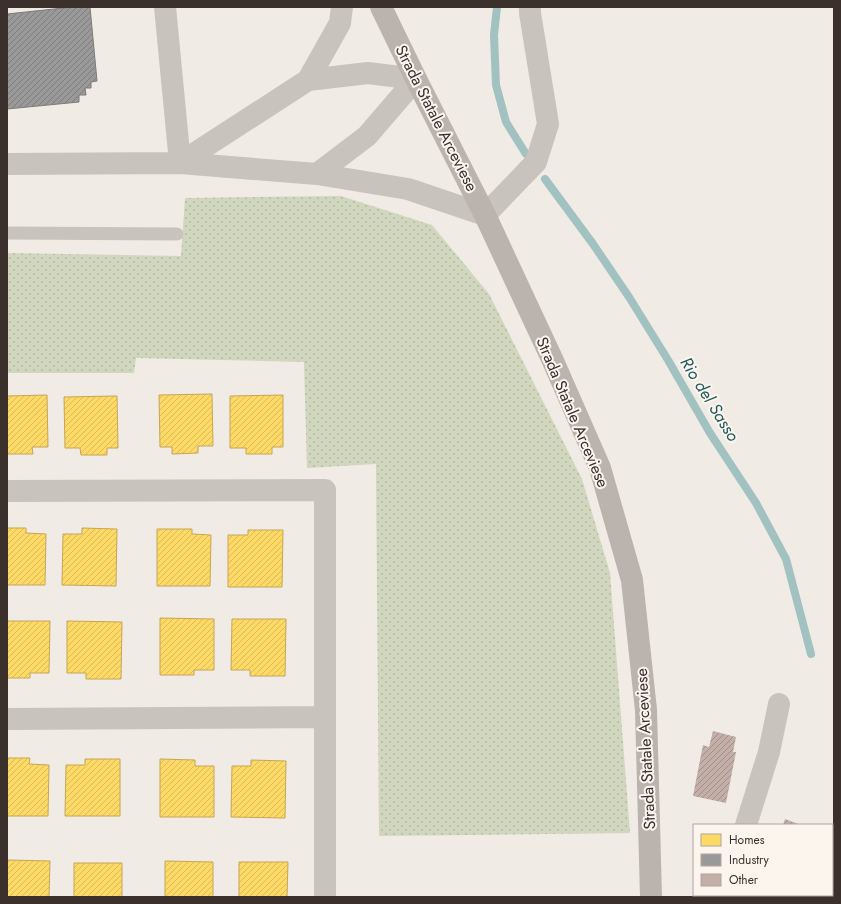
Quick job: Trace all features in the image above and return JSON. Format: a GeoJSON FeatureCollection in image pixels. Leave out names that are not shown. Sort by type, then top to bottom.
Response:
{"type":"FeatureCollection","features":[{"type":"Feature","properties":{"kind":"main road","name":"Strada Statale Arceviese"},"geometry":{"type":"LineString","coordinates":[[381,7],[485,214],[553,361],[600,468],[632,580],[646,710],[651,897]]}},
{"type":"Feature","properties":{"kind":"street"},"geometry":{"type":"LineString","coordinates":[[164,7],[180,163]]}},
{"type":"Feature","properties":{"kind":"street"},"geometry":{"type":"LineString","coordinates":[[308,80],[340,23],[342,7]]}},
{"type":"Feature","properties":{"kind":"street"},"geometry":{"type":"LineString","coordinates":[[7,164],[180,163],[317,174],[408,189],[485,214],[536,162],[548,124],[530,7]]}},
{"type":"Feature","properties":{"kind":"street"},"geometry":{"type":"LineString","coordinates":[[180,163],[308,80],[368,73],[416,78]]}},
{"type":"Feature","properties":{"kind":"street"},"geometry":{"type":"LineString","coordinates":[[317,174],[367,136],[416,78]]}},
{"type":"Feature","properties":{"kind":"street"},"geometry":{"type":"LineString","coordinates":[[7,491],[325,490],[325,897]]}},
{"type":"Feature","properties":{"kind":"street"},"geometry":{"type":"LineString","coordinates":[[746,824],[769,752],[780,704]]}},
{"type":"Feature","properties":{"kind":"street"},"geometry":{"type":"LineString","coordinates":[[7,719],[325,717]]}},
{"type":"Feature","properties":{"kind":"lane"},"geometry":{"type":"LineString","coordinates":[[7,233],[177,234]]}},
{"type":"Feature","properties":{"kind":"green space"},"geometry":{"type":"Polygon","coordinates":[[[341,196],[432,225],[489,294],[582,479],[610,573],[630,833],[379,836],[376,464],[307,468],[304,362],[136,358],[134,373],[7,373],[7,253],[181,256],[185,198],[341,196]]]}},
{"type":"Feature","properties":{"kind":"building: Homes"},"geometry":{"type":"Polygon","coordinates":[[[212,394],[213,446],[198,446],[198,453],[172,454],[172,447],[160,447],[159,395],[212,394]]]}},
{"type":"Feature","properties":{"kind":"building: Homes"},"geometry":{"type":"Polygon","coordinates":[[[47,395],[48,447],[32,447],[33,454],[7,454],[7,396],[47,395]]]}},
{"type":"Feature","properties":{"kind":"building: Homes"},"geometry":{"type":"Polygon","coordinates":[[[283,395],[283,447],[272,447],[272,454],[246,454],[246,448],[230,448],[230,396],[283,395]]]}},
{"type":"Feature","properties":{"kind":"building: Homes"},"geometry":{"type":"Polygon","coordinates":[[[117,396],[118,448],[107,448],[107,455],[81,455],[80,448],[65,448],[64,397],[117,396]]]}},
{"type":"Feature","properties":{"kind":"building: Homes"},"geometry":{"type":"Polygon","coordinates":[[[7,528],[26,528],[26,533],[46,534],[45,585],[7,585],[7,528]]]}},
{"type":"Feature","properties":{"kind":"building: Homes"},"geometry":{"type":"Polygon","coordinates":[[[82,528],[117,529],[116,586],[62,585],[63,534],[82,534],[82,528]]]}},
{"type":"Feature","properties":{"kind":"building: Homes"},"geometry":{"type":"Polygon","coordinates":[[[157,529],[192,529],[192,534],[211,535],[210,586],[157,586],[157,529]]]}},
{"type":"Feature","properties":{"kind":"building: Homes"},"geometry":{"type":"Polygon","coordinates":[[[248,530],[283,530],[282,587],[228,587],[228,535],[248,535],[248,530]]]}},
{"type":"Feature","properties":{"kind":"building: Homes"},"geometry":{"type":"Polygon","coordinates":[[[160,618],[214,619],[214,670],[194,670],[194,675],[160,675],[160,618]]]}},
{"type":"Feature","properties":{"kind":"building: Homes"},"geometry":{"type":"Polygon","coordinates":[[[232,619],[286,619],[285,676],[250,676],[250,670],[231,670],[232,619]]]}},
{"type":"Feature","properties":{"kind":"building: Homes"},"geometry":{"type":"Polygon","coordinates":[[[7,621],[50,621],[49,673],[30,673],[30,678],[7,678],[7,621]]]}},
{"type":"Feature","properties":{"kind":"building: Homes"},"geometry":{"type":"Polygon","coordinates":[[[67,621],[122,622],[121,679],[86,679],[86,673],[67,673],[67,621]]]}},
{"type":"Feature","properties":{"kind":"building: Homes"},"geometry":{"type":"Polygon","coordinates":[[[7,758],[30,758],[29,764],[49,765],[48,816],[7,816],[7,758]]]}},
{"type":"Feature","properties":{"kind":"building: Homes"},"geometry":{"type":"Polygon","coordinates":[[[85,759],[120,759],[120,816],[65,816],[66,765],[85,765],[85,759]]]}},
{"type":"Feature","properties":{"kind":"building: Homes"},"geometry":{"type":"Polygon","coordinates":[[[160,759],[195,760],[195,766],[214,766],[214,817],[160,817],[160,759]]]}},
{"type":"Feature","properties":{"kind":"building: Homes"},"geometry":{"type":"Polygon","coordinates":[[[251,760],[286,761],[285,818],[231,817],[232,766],[251,766],[251,760]]]}},
{"type":"Feature","properties":{"kind":"building: Homes"},"geometry":{"type":"Polygon","coordinates":[[[7,860],[50,861],[49,897],[7,897],[7,860]]]}},
{"type":"Feature","properties":{"kind":"building: Homes"},"geometry":{"type":"Polygon","coordinates":[[[165,861],[213,862],[213,897],[165,897],[165,861]]]}},
{"type":"Feature","properties":{"kind":"building: Homes"},"geometry":{"type":"Polygon","coordinates":[[[239,862],[288,862],[287,897],[239,897],[239,862]]]}},
{"type":"Feature","properties":{"kind":"building: Homes"},"geometry":{"type":"Polygon","coordinates":[[[74,863],[122,863],[122,897],[74,897],[74,863]]]}},
{"type":"Feature","properties":{"kind":"building: Industry"},"geometry":{"type":"Polygon","coordinates":[[[73,7],[90,7],[97,81],[91,82],[91,88],[85,88],[86,95],[79,95],[79,102],[7,109],[7,14],[73,7]]]}},
{"type":"Feature","properties":{"kind":"building: Other"},"geometry":{"type":"Polygon","coordinates":[[[713,731],[736,737],[733,752],[736,752],[726,803],[693,796],[703,745],[709,747],[713,731]]]}},
{"type":"Feature","properties":{"kind":"building: Other"},"geometry":{"type":"Polygon","coordinates":[[[785,819],[798,824],[783,824],[785,819]]]}},
{"type":"Feature","properties":{"kind":"building: Other"},"geometry":{"type":"Polygon","coordinates":[[[789,896],[802,896],[801,897],[789,896]]]}},
{"type":"Feature","properties":{"kind":"waterway","name":"Rio del Sasso"},"geometry":{"type":"LineString","coordinates":[[497,7],[494,35],[496,85],[506,122],[526,154]]}},
{"type":"Feature","properties":{"kind":"waterway","name":"Rio del Sasso"},"geometry":{"type":"LineString","coordinates":[[545,179],[593,244],[629,297],[668,360],[710,433],[756,503],[786,559],[811,654]]}}]}
